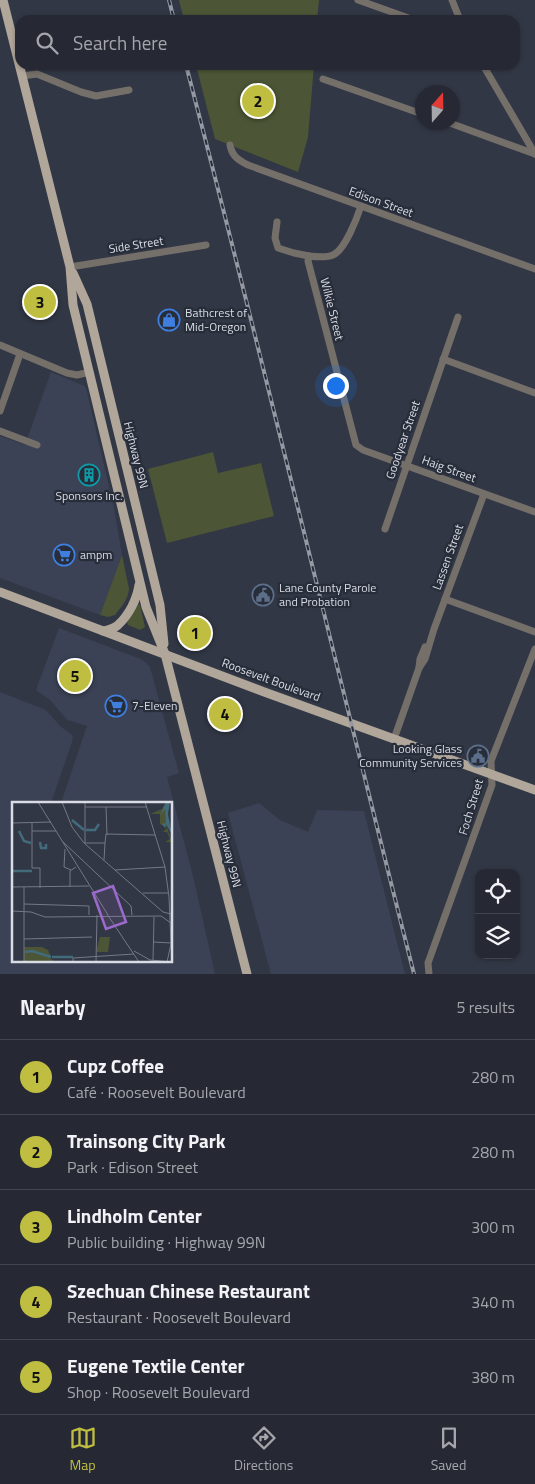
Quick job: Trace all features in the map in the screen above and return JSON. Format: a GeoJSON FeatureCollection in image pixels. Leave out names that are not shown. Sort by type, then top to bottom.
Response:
{"type":"FeatureCollection","features":[{"type":"Feature","properties":{"kind":"main road","name":"Highway 99N"},"geometry":{"type":"LineString","coordinates":[[3,0],[15,48]]}},
{"type":"Feature","properties":{"kind":"main road","name":"Highway 99N"},"geometry":{"type":"LineString","coordinates":[[20,70],[70,266],[86,304],[154,577],[160,606],[165,654]]}},
{"type":"Feature","properties":{"kind":"main road","name":"Highway 99N"},"geometry":{"type":"LineString","coordinates":[[70,266],[73,305],[146,607],[165,654],[247,974]]}},
{"type":"Feature","properties":{"kind":"main road"},"geometry":{"type":"LineString","coordinates":[[103,631],[119,625],[133,605],[137,596],[140,577]]}},
{"type":"Feature","properties":{"kind":"main road","name":"Roosevelt Boulevard"},"geometry":{"type":"LineString","coordinates":[[0,592],[267,693],[535,790]]}},
{"type":"Feature","properties":{"kind":"street"},"geometry":{"type":"LineString","coordinates":[[358,0],[400,15]]}},
{"type":"Feature","properties":{"kind":"street"},"geometry":{"type":"LineString","coordinates":[[452,0],[458,15]]}},
{"type":"Feature","properties":{"kind":"street"},"geometry":{"type":"LineString","coordinates":[[486,70],[535,154]]}},
{"type":"Feature","properties":{"kind":"street"},"geometry":{"type":"LineString","coordinates":[[22,76],[37,74],[96,96],[129,90]]}},
{"type":"Feature","properties":{"kind":"street"},"geometry":{"type":"LineString","coordinates":[[323,79],[415,112]]}},
{"type":"Feature","properties":{"kind":"street"},"geometry":{"type":"LineString","coordinates":[[460,127],[535,154]]}},
{"type":"Feature","properties":{"kind":"street","name":"Edison Street"},"geometry":{"type":"LineString","coordinates":[[230,145],[236,158],[248,165],[535,268]]}},
{"type":"Feature","properties":{"kind":"street"},"geometry":{"type":"LineString","coordinates":[[277,222],[275,238],[278,248],[309,256],[325,257],[336,254],[347,238],[361,206]]}},
{"type":"Feature","properties":{"kind":"street","name":"Side Street"},"geometry":{"type":"LineString","coordinates":[[70,266],[206,245]]}},
{"type":"Feature","properties":{"kind":"street","name":"Wilkie Street"},"geometry":{"type":"LineString","coordinates":[[309,256],[309,265],[356,445]]}},
{"type":"Feature","properties":{"kind":"street","name":"Goodyear Street"},"geometry":{"type":"LineString","coordinates":[[385,529],[458,317]]}},
{"type":"Feature","properties":{"kind":"street"},"geometry":{"type":"LineString","coordinates":[[0,345],[67,373],[77,375],[90,372]]}},
{"type":"Feature","properties":{"kind":"street"},"geometry":{"type":"LineString","coordinates":[[0,411],[20,354]]}},
{"type":"Feature","properties":{"kind":"street"},"geometry":{"type":"LineString","coordinates":[[443,359],[535,393]]}},
{"type":"Feature","properties":{"kind":"street"},"geometry":{"type":"LineString","coordinates":[[0,431],[37,445]]}},
{"type":"Feature","properties":{"kind":"street","name":"Haig Street"},"geometry":{"type":"LineString","coordinates":[[356,445],[363,450],[535,512]]}},
{"type":"Feature","properties":{"kind":"street","name":"Lassen Street"},"geometry":{"type":"LineString","coordinates":[[394,739],[419,668],[421,656],[434,629],[484,494]]}},
{"type":"Feature","properties":{"kind":"street"},"geometry":{"type":"LineString","coordinates":[[445,599],[535,632]]}},
{"type":"Feature","properties":{"kind":"street","name":"Foch Street"},"geometry":{"type":"LineString","coordinates":[[429,974],[429,962],[492,785],[491,762],[535,649]]}},
{"type":"Feature","properties":{"kind":"shaded area"},"geometry":{"type":"Polygon","coordinates":[[[51,372],[86,388],[114,508],[122,555],[100,615],[0,578],[0,436],[25,445],[51,372]]]}},
{"type":"Feature","properties":{"kind":"shaded area"},"geometry":{"type":"Polygon","coordinates":[[[59,628],[143,660],[150,667],[179,773],[167,777],[193,876],[215,974],[0,974],[0,692],[46,710],[60,726],[72,735],[73,739],[51,802],[12,802],[12,962],[172,962],[172,802],[61,802],[87,726],[68,720],[50,700],[36,690],[59,628]]]}},
{"type":"Feature","properties":{"kind":"shaded area"},"geometry":{"type":"Polygon","coordinates":[[[259,803],[280,820],[308,832],[317,810],[364,811],[405,974],[271,974],[228,813],[259,803]]]}},
{"type":"Feature","properties":{"kind":"green space"},"geometry":{"type":"Polygon","coordinates":[[[179,0],[319,0],[318,15],[183,15],[179,0]]]}},
{"type":"Feature","properties":{"kind":"green space"},"geometry":{"type":"Polygon","coordinates":[[[197,70],[314,70],[308,137],[298,172],[215,139],[197,70]]]}},
{"type":"Feature","properties":{"kind":"green space"},"geometry":{"type":"Polygon","coordinates":[[[213,452],[218,473],[261,463],[274,516],[167,543],[148,469],[213,452]]]}},
{"type":"Feature","properties":{"kind":"green space"},"geometry":{"type":"Polygon","coordinates":[[[122,555],[129,589],[127,597],[115,615],[108,617],[100,615],[122,555]]]}},
{"type":"Feature","properties":{"kind":"green space"},"geometry":{"type":"Polygon","coordinates":[[[138,604],[140,605],[145,627],[140,630],[128,625],[127,622],[138,604]]]}},
{"type":"Feature","properties":{"kind":"railway"},"geometry":{"type":"LineString","coordinates":[[169,0],[173,15]]}},
{"type":"Feature","properties":{"kind":"railway"},"geometry":{"type":"LineString","coordinates":[[187,70],[414,974]]}},
{"type":"Feature","properties":{"kind":"place","name":"Trainsong City Park"},"geometry":{"type":"Point","coordinates":[258,101]}},
{"type":"Feature","properties":{"kind":"place","name":"Lindholm Center"},"geometry":{"type":"Point","coordinates":[40,302]}},
{"type":"Feature","properties":{"kind":"place","name":"Bathcrest of Mid-Oregon"},"geometry":{"type":"Point","coordinates":[169,320]}},
{"type":"Feature","properties":{"kind":"place","name":"Sponsors Inc."},"geometry":{"type":"Point","coordinates":[89,475]}},
{"type":"Feature","properties":{"kind":"place","name":"ampm"},"geometry":{"type":"Point","coordinates":[64,555]}},
{"type":"Feature","properties":{"kind":"place","name":"Lane County Parole and Probation"},"geometry":{"type":"Point","coordinates":[263,595]}},
{"type":"Feature","properties":{"kind":"place","name":"Cupz Coffee"},"geometry":{"type":"Point","coordinates":[195,633]}},
{"type":"Feature","properties":{"kind":"place","name":"Eugene Textile Center"},"geometry":{"type":"Point","coordinates":[75,676]}},
{"type":"Feature","properties":{"kind":"place","name":"7-Eleven"},"geometry":{"type":"Point","coordinates":[116,706]}},
{"type":"Feature","properties":{"kind":"place","name":"Szechuan Chinese Restaurant"},"geometry":{"type":"Point","coordinates":[225,714]}},
{"type":"Feature","properties":{"kind":"place","name":"Looking Glass Community Services"},"geometry":{"type":"Point","coordinates":[478,756]}}]}
